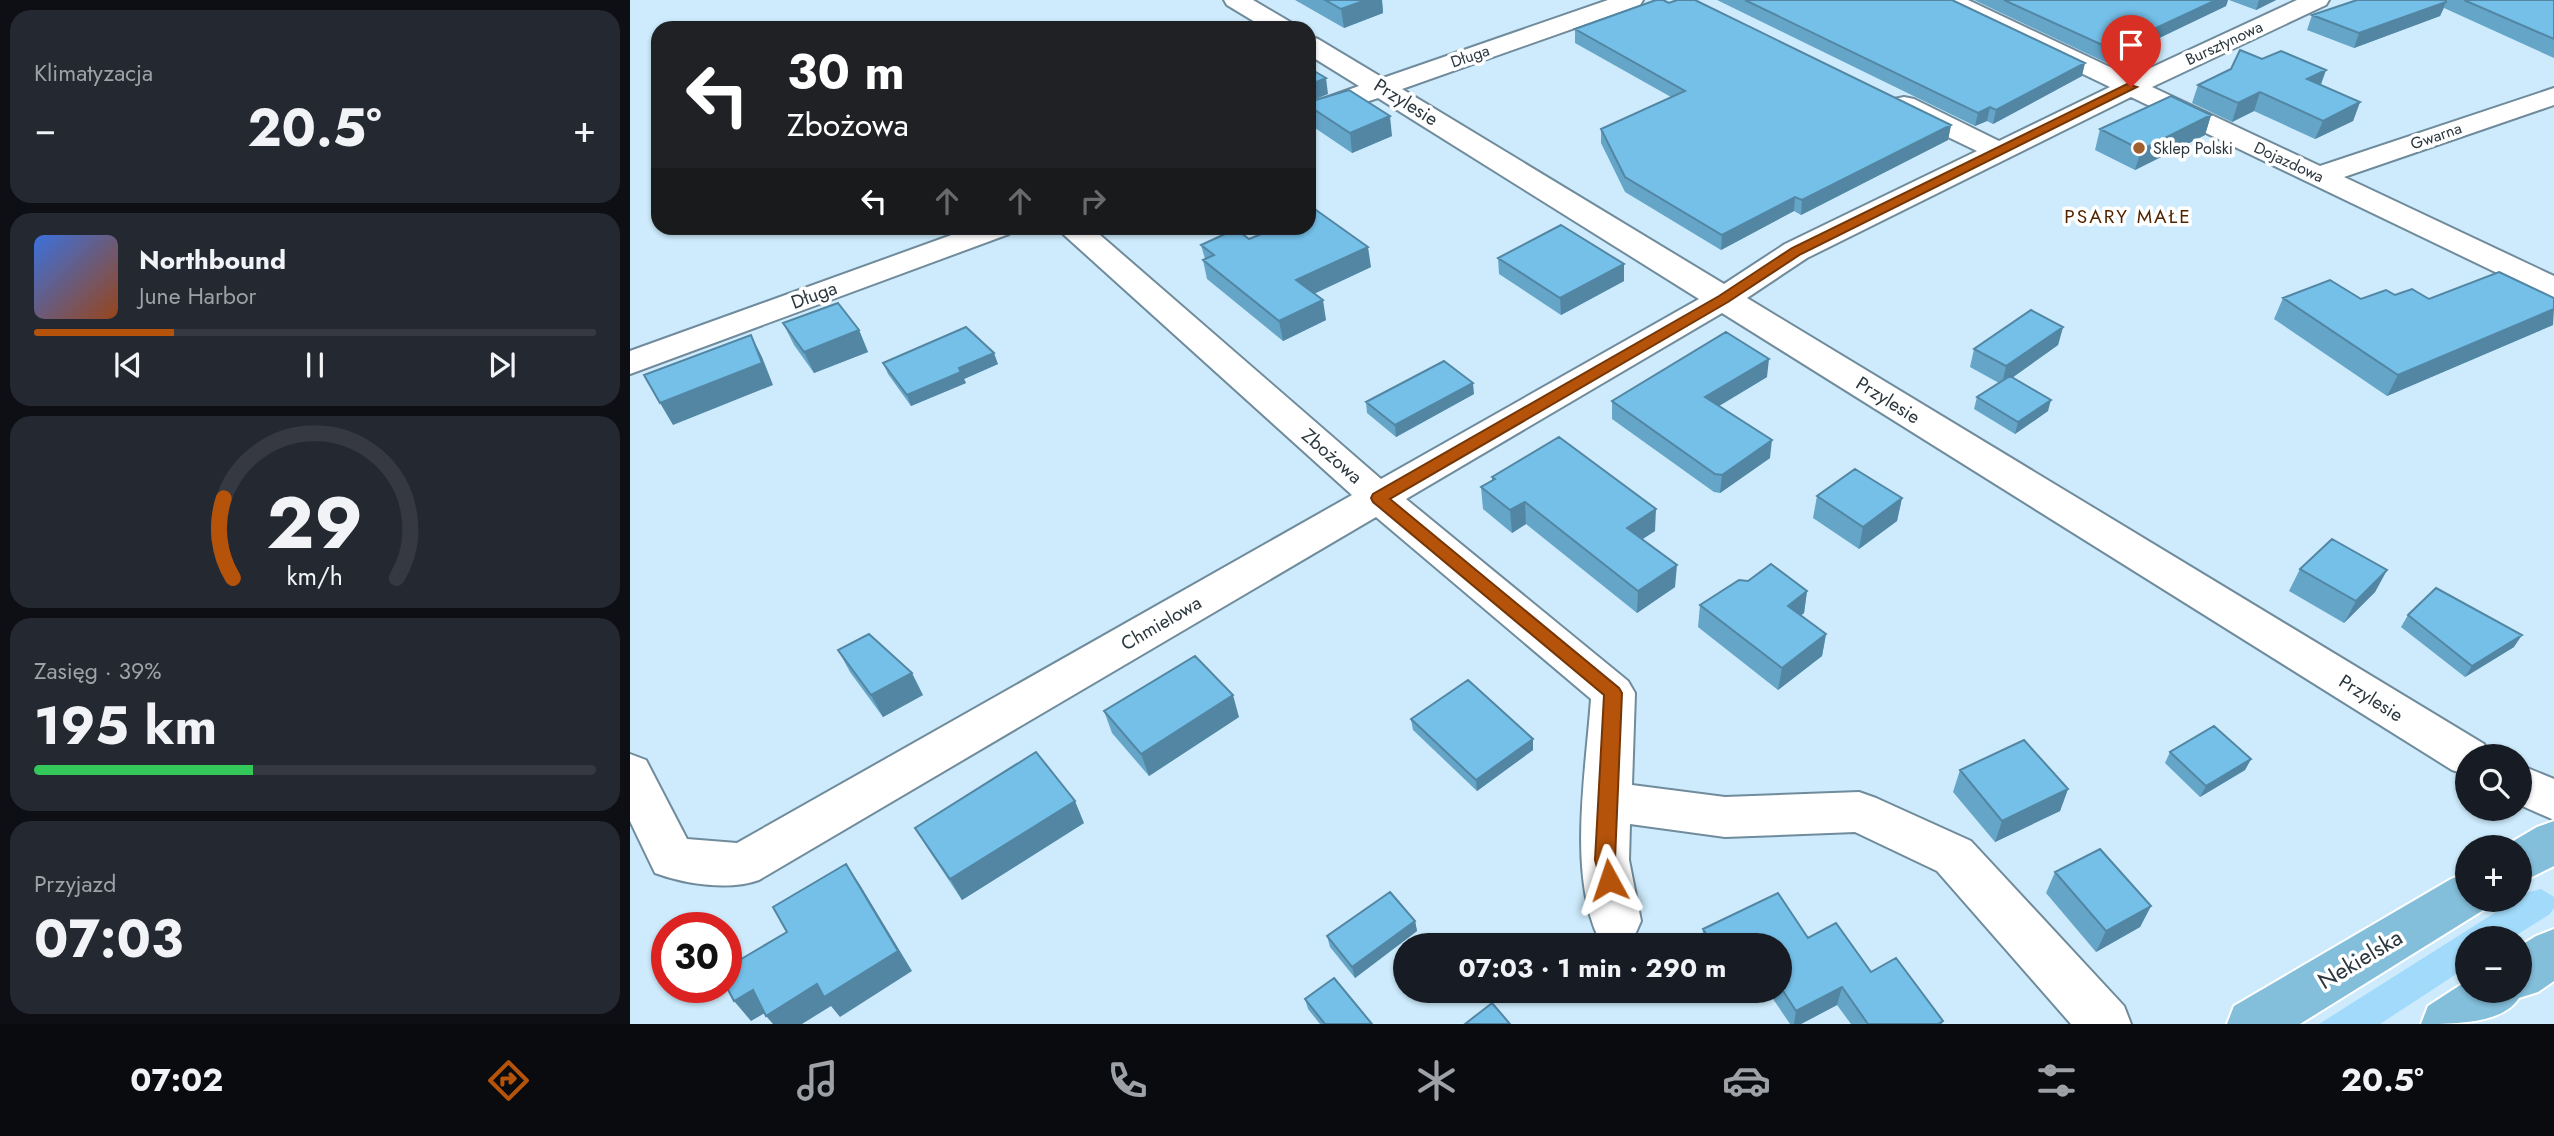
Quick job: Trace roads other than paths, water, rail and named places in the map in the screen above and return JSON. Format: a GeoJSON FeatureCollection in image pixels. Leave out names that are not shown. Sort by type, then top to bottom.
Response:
{"type":"FeatureCollection","features":[{"type":"Feature","properties":{"kind":"main road"},"geometry":{"type":"LineString","coordinates":[[2532,855],[2554,841]]}},
{"type":"Feature","properties":{"kind":"main road","name":"Nekielska"},"geometry":{"type":"LineString","coordinates":[[2253,1024],[2455,902]]}},
{"type":"Feature","properties":{"kind":"main road"},"geometry":{"type":"LineString","coordinates":[[2532,967],[2554,952]]}},
{"type":"Feature","properties":{"kind":"main road"},"geometry":{"type":"LineString","coordinates":[[2447,1024],[2478,1003]]}},
{"type":"Feature","properties":{"kind":"street"},"geometry":{"type":"LineString","coordinates":[[1236,0],[1271,21]]}},
{"type":"Feature","properties":{"kind":"street","name":"Długa"},"geometry":{"type":"LineString","coordinates":[[1316,110],[1631,0]]}},
{"type":"Feature","properties":{"kind":"street","name":"Dojazdowa"},"geometry":{"type":"LineString","coordinates":[[1948,0],[2554,288]]}},
{"type":"Feature","properties":{"kind":"street","name":"Bursztynowa"},"geometry":{"type":"LineString","coordinates":[[1998,151],[2317,0]]}},
{"type":"Feature","properties":{"kind":"street","name":"Przylesie"},"geometry":{"type":"LineString","coordinates":[[1316,48],[2455,749]]}},
{"type":"Feature","properties":{"kind":"street","name":"Gwarna"},"geometry":{"type":"LineString","coordinates":[[2319,176],[2554,96]]}},
{"type":"Feature","properties":{"kind":"street"},"geometry":{"type":"LineString","coordinates":[[1888,97],[1998,151]]}},
{"type":"Feature","properties":{"kind":"street","name":"Chmielowa"},"geometry":{"type":"LineString","coordinates":[[630,773],[673,858],[742,865],[1723,299],[1796,251],[1998,151]]}},
{"type":"Feature","properties":{"kind":"street","name":"Długa"},"geometry":{"type":"LineString","coordinates":[[630,363],[979,235]]}},
{"type":"Feature","properties":{"kind":"street","name":"Zbożowa"},"geometry":{"type":"LineString","coordinates":[[1082,235],[1379,498],[1613,693],[1605,860],[1616,921]]}},
{"type":"Feature","properties":{"kind":"street"},"geometry":{"type":"LineString","coordinates":[[2532,790],[2554,800]]}},
{"type":"Feature","properties":{"kind":"street"},"geometry":{"type":"LineString","coordinates":[[1606,801],[1726,817],[1859,812],[1954,856],[2105,1024]]}},
{"type":"Feature","properties":{"kind":"place","name":"Sklep Polski"},"geometry":{"type":"Point","coordinates":[2139,148]}},
{"type":"Feature","properties":{"kind":"district","name":"PSARY MAŁE"},"geometry":{"type":"Point","coordinates":[2128,216]}}]}
